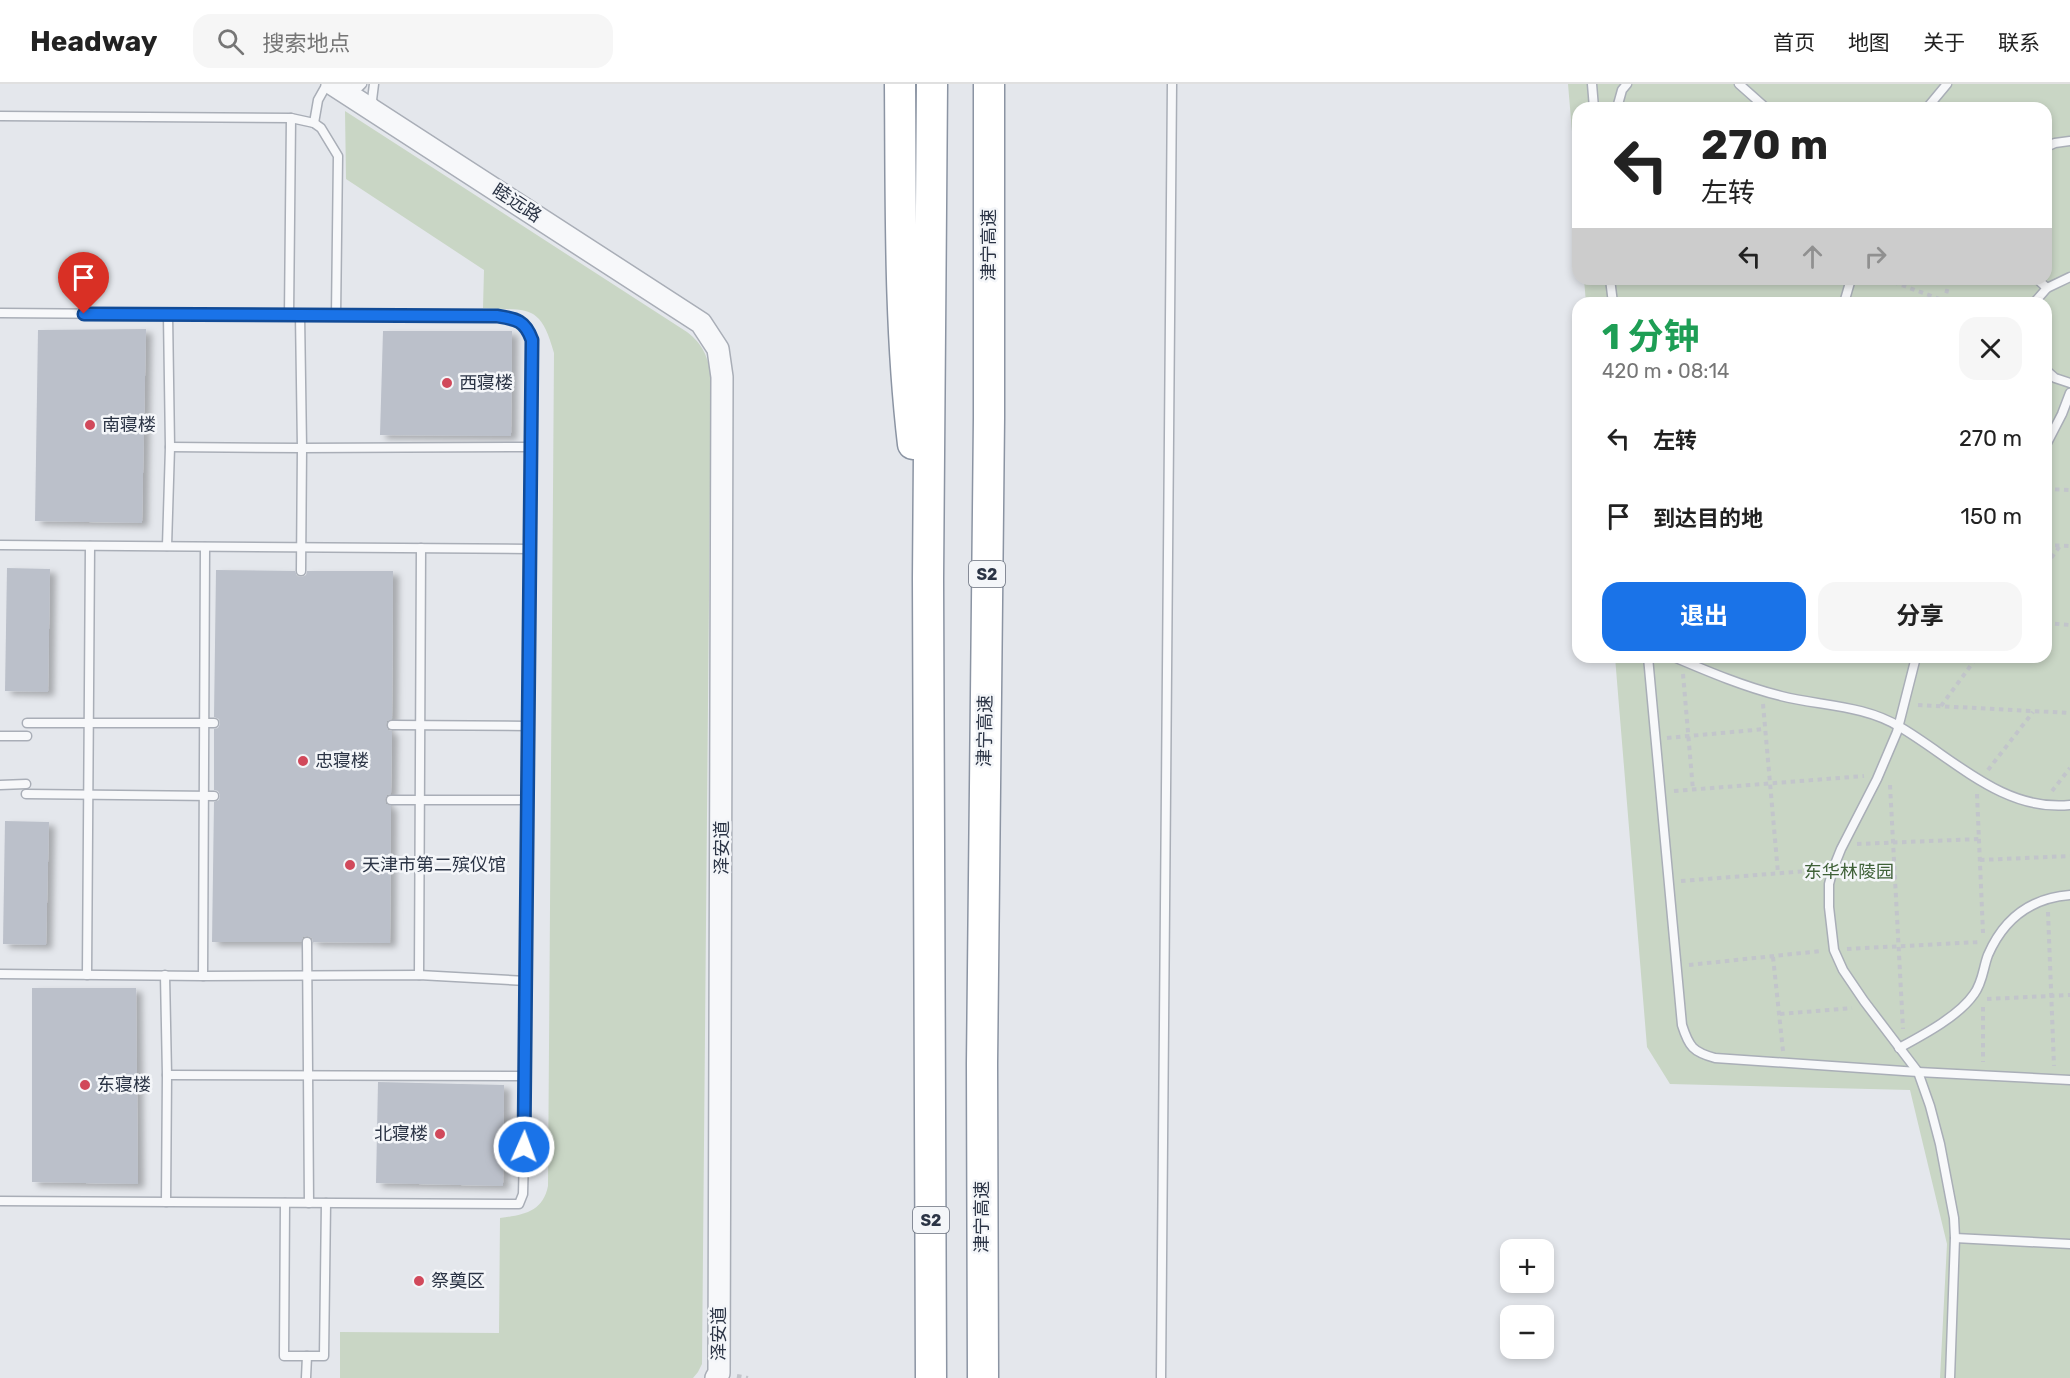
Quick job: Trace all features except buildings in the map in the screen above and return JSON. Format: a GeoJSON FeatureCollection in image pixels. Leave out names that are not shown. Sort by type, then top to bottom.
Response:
{"type":"FeatureCollection","features":[{"type":"Feature","properties":{"kind":"highway"},"geometry":{"type":"LineString","coordinates":[[900,84],[901,293],[907,392],[928,579]]}},
{"type":"Feature","properties":{"kind":"highway","name":"S2"},"geometry":{"type":"LineString","coordinates":[[931,1378],[928,579],[932,84]]}},
{"type":"Feature","properties":{"kind":"highway","name":"津宁高速"},"geometry":{"type":"LineString","coordinates":[[983,1378],[982,1064],[989,418],[989,84]]}},
{"type":"Feature","properties":{"kind":"highway"},"geometry":{"type":"LineString","coordinates":[[989,418],[1000,189],[1008,84]]}},
{"type":"Feature","properties":{"kind":"street","name":"睦远路"},"geometry":{"type":"LineString","coordinates":[[332,86],[381,115],[701,323]]}},
{"type":"Feature","properties":{"kind":"street","name":"泽安道"},"geometry":{"type":"LineString","coordinates":[[701,323],[718,349],[722,377],[719,1373],[716,1378]]}},
{"type":"Feature","properties":{"kind":"lane"},"geometry":{"type":"LineString","coordinates":[[314,123],[318,100],[332,86],[351,89],[362,84]]}},
{"type":"Feature","properties":{"kind":"lane"},"geometry":{"type":"LineString","coordinates":[[374,84],[372,100],[381,115]]}},
{"type":"Feature","properties":{"kind":"lane"},"geometry":{"type":"LineString","coordinates":[[1161,1378],[1172,84]]}},
{"type":"Feature","properties":{"kind":"lane"},"geometry":{"type":"LineString","coordinates":[[1592,84],[1594,102]]}},
{"type":"Feature","properties":{"kind":"lane"},"geometry":{"type":"LineString","coordinates":[[1619,102],[1622,90],[1627,84]]}},
{"type":"Feature","properties":{"kind":"lane"},"geometry":{"type":"LineString","coordinates":[[1739,84],[1759,102]]}},
{"type":"Feature","properties":{"kind":"lane"},"geometry":{"type":"LineString","coordinates":[[1932,102],[1947,84]]}},
{"type":"Feature","properties":{"kind":"lane"},"geometry":{"type":"LineString","coordinates":[[0,116],[291,118],[314,123],[321,128],[338,156],[336,316]]}},
{"type":"Feature","properties":{"kind":"lane"},"geometry":{"type":"LineString","coordinates":[[289,316],[291,118]]}},
{"type":"Feature","properties":{"kind":"lane"},"geometry":{"type":"LineString","coordinates":[[2052,144],[2070,141]]}},
{"type":"Feature","properties":{"kind":"lane"},"geometry":{"type":"LineString","coordinates":[[2039,297],[2047,288],[2070,277]]}},
{"type":"Feature","properties":{"kind":"lane"},"geometry":{"type":"LineString","coordinates":[[2044,285],[2047,288]]}},
{"type":"Feature","properties":{"kind":"lane"},"geometry":{"type":"LineString","coordinates":[[0,313],[497,316],[520,321],[528,329],[532,340],[526,1076],[523,1194],[519,1204],[0,1202]]}},
{"type":"Feature","properties":{"kind":"lane"},"geometry":{"type":"LineString","coordinates":[[167,546],[170,447],[168,315]]}},
{"type":"Feature","properties":{"kind":"lane"},"geometry":{"type":"LineString","coordinates":[[300,315],[301,571]]}},
{"type":"Feature","properties":{"kind":"lane"},"geometry":{"type":"LineString","coordinates":[[2052,375],[2070,383]]}},
{"type":"Feature","properties":{"kind":"lane"},"geometry":{"type":"LineString","coordinates":[[2052,432],[2070,393]]}},
{"type":"Feature","properties":{"kind":"lane"},"geometry":{"type":"LineString","coordinates":[[170,447],[531,447]]}},
{"type":"Feature","properties":{"kind":"lane"},"geometry":{"type":"LineString","coordinates":[[0,545],[530,549]]}},
{"type":"Feature","properties":{"kind":"lane"},"geometry":{"type":"LineString","coordinates":[[87,975],[90,546]]}},
{"type":"Feature","properties":{"kind":"lane"},"geometry":{"type":"LineString","coordinates":[[203,976],[205,547]]}},
{"type":"Feature","properties":{"kind":"lane"},"geometry":{"type":"LineString","coordinates":[[419,975],[421,548]]}},
{"type":"Feature","properties":{"kind":"lane"},"geometry":{"type":"LineString","coordinates":[[1649,663],[1682,1025],[1690,1047],[1700,1054],[1715,1058],[2070,1080]]}},
{"type":"Feature","properties":{"kind":"lane"},"geometry":{"type":"LineString","coordinates":[[1690,663],[1783,697],[1872,714],[1899,726],[1978,779],[2020,799],[2051,807],[2070,805]]}},
{"type":"Feature","properties":{"kind":"lane"},"geometry":{"type":"LineString","coordinates":[[1915,663],[1899,726],[1885,762],[1833,869],[1829,884],[1829,907],[1834,950],[1867,1006],[1918,1072],[1940,1144],[1954,1218],[1955,1238],[1950,1378]]}},
{"type":"Feature","properties":{"kind":"lane"},"geometry":{"type":"LineString","coordinates":[[27,723],[214,723]]}},
{"type":"Feature","properties":{"kind":"lane"},"geometry":{"type":"LineString","coordinates":[[392,725],[528,726]]}},
{"type":"Feature","properties":{"kind":"lane"},"geometry":{"type":"LineString","coordinates":[[0,736],[27,736]]}},
{"type":"Feature","properties":{"kind":"lane"},"geometry":{"type":"LineString","coordinates":[[0,785],[26,784]]}},
{"type":"Feature","properties":{"kind":"lane"},"geometry":{"type":"LineString","coordinates":[[26,794],[214,796]]}},
{"type":"Feature","properties":{"kind":"lane"},"geometry":{"type":"LineString","coordinates":[[391,800],[528,800]]}},
{"type":"Feature","properties":{"kind":"lane"},"geometry":{"type":"LineString","coordinates":[[1897,1045],[1928,1032],[1964,1005],[1978,987],[1988,955],[2001,932],[2015,916],[2030,905],[2047,899],[2070,896]]}},
{"type":"Feature","properties":{"kind":"lane"},"geometry":{"type":"LineString","coordinates":[[307,942],[309,1203]]}},
{"type":"Feature","properties":{"kind":"lane"},"geometry":{"type":"LineString","coordinates":[[0,974],[419,975],[526,981]]}},
{"type":"Feature","properties":{"kind":"lane"},"geometry":{"type":"LineString","coordinates":[[165,975],[166,1202]]}},
{"type":"Feature","properties":{"kind":"lane"},"geometry":{"type":"LineString","coordinates":[[167,1075],[526,1076]]}},
{"type":"Feature","properties":{"kind":"lane"},"geometry":{"type":"LineString","coordinates":[[285,1203],[284,1356],[324,1356],[326,1203]]}},
{"type":"Feature","properties":{"kind":"lane"},"geometry":{"type":"LineString","coordinates":[[1955,1238],[2070,1244]]}},
{"type":"Feature","properties":{"kind":"lane"},"geometry":{"type":"LineString","coordinates":[[306,1378],[307,1356]]}},
{"type":"Feature","properties":{"kind":"path"},"geometry":{"type":"LineString","coordinates":[[1900,285],[1931,297]]}},
{"type":"Feature","properties":{"kind":"path"},"geometry":{"type":"LineString","coordinates":[[2052,489],[2070,490]]}},
{"type":"Feature","properties":{"kind":"path"},"geometry":{"type":"LineString","coordinates":[[2052,545],[2070,546]]}},
{"type":"Feature","properties":{"kind":"path"},"geometry":{"type":"LineString","coordinates":[[2052,557],[2060,546]]}},
{"type":"Feature","properties":{"kind":"path"},"geometry":{"type":"LineString","coordinates":[[2052,624],[2070,625]]}},
{"type":"Feature","properties":{"kind":"path"},"geometry":{"type":"LineString","coordinates":[[1941,706],[1973,663]]}},
{"type":"Feature","properties":{"kind":"path"},"geometry":{"type":"LineString","coordinates":[[1683,674],[1693,790]]}},
{"type":"Feature","properties":{"kind":"path"},"geometry":{"type":"LineString","coordinates":[[1762,691],[1778,873]]}},
{"type":"Feature","properties":{"kind":"path"},"geometry":{"type":"LineString","coordinates":[[1905,704],[2070,714]]}},
{"type":"Feature","properties":{"kind":"path"},"geometry":{"type":"LineString","coordinates":[[1676,966],[1834,950],[1984,942],[1978,779],[2034,711]]}},
{"type":"Feature","properties":{"kind":"path"},"geometry":{"type":"LineString","coordinates":[[1656,739],[1765,729]]}},
{"type":"Feature","properties":{"kind":"path"},"geometry":{"type":"LineString","coordinates":[[1885,762],[1889,773],[1903,1032],[1897,1045]]}},
{"type":"Feature","properties":{"kind":"path"},"geometry":{"type":"LineString","coordinates":[[2042,804],[2070,768]]}},
{"type":"Feature","properties":{"kind":"path"},"geometry":{"type":"LineString","coordinates":[[1660,793],[1879,774]]}},
{"type":"Feature","properties":{"kind":"path"},"geometry":{"type":"LineString","coordinates":[[1843,845],[1979,839]]}},
{"type":"Feature","properties":{"kind":"path"},"geometry":{"type":"LineString","coordinates":[[1980,860],[2070,856]]}},
{"type":"Feature","properties":{"kind":"path"},"geometry":{"type":"LineString","coordinates":[[1669,882],[1833,869]]}},
{"type":"Feature","properties":{"kind":"path"},"geometry":{"type":"LineString","coordinates":[[2047,899],[2054,1079]]}},
{"type":"Feature","properties":{"kind":"path"},"geometry":{"type":"LineString","coordinates":[[1773,956],[1784,1063]]}},
{"type":"Feature","properties":{"kind":"path"},"geometry":{"type":"LineString","coordinates":[[1984,1075],[1982,999],[2070,995]]}},
{"type":"Feature","properties":{"kind":"path"},"geometry":{"type":"LineString","coordinates":[[1780,1014],[1867,1006]]}},
{"type":"Feature","properties":{"kind":"green space","name":"东华林陵园"},"geometry":{"type":"Polygon","coordinates":[[[1568,84],[2070,84],[2070,1378],[1940,1378],[1947,1244],[1910,1090],[1670,1084],[1647,1047],[1615,663],[2052,663],[2052,297],[1586,297],[1584,285],[2052,285],[2052,102],[1572,102],[1572,132],[1568,84]]]}},
{"type":"Feature","properties":{"kind":"green space"},"geometry":{"type":"Polygon","coordinates":[[[345,111],[687,332],[701,346],[708,363],[711,376],[702,1364],[693,1378],[340,1378],[340,1332],[499,1333],[500,1218],[531,1211],[537,1207],[542,1202],[548,1186],[554,353],[549,337],[538,318],[522,310],[483,308],[484,270],[346,179],[345,111]]]}},
{"type":"Feature","properties":{"kind":"place","name":"西寝楼"},"geometry":{"type":"Point","coordinates":[447,383]}},
{"type":"Feature","properties":{"kind":"place","name":"南寝楼"},"geometry":{"type":"Point","coordinates":[90,425]}},
{"type":"Feature","properties":{"kind":"place","name":"忠寝楼"},"geometry":{"type":"Point","coordinates":[303,761]}},
{"type":"Feature","properties":{"kind":"place","name":"天津市第二殡仪馆"},"geometry":{"type":"Point","coordinates":[350,865]}},
{"type":"Feature","properties":{"kind":"place","name":"东寝楼"},"geometry":{"type":"Point","coordinates":[85,1085]}},
{"type":"Feature","properties":{"kind":"place","name":"北寝楼"},"geometry":{"type":"Point","coordinates":[440,1134]}},
{"type":"Feature","properties":{"kind":"place","name":"祭奠区"},"geometry":{"type":"Point","coordinates":[419,1281]}},
{"type":"Feature","properties":{"kind":"route"},"geometry":{"type":"LineString","coordinates":[[84,314],[497,316],[520,321],[528,329],[532,340],[524,1147]]}}]}
